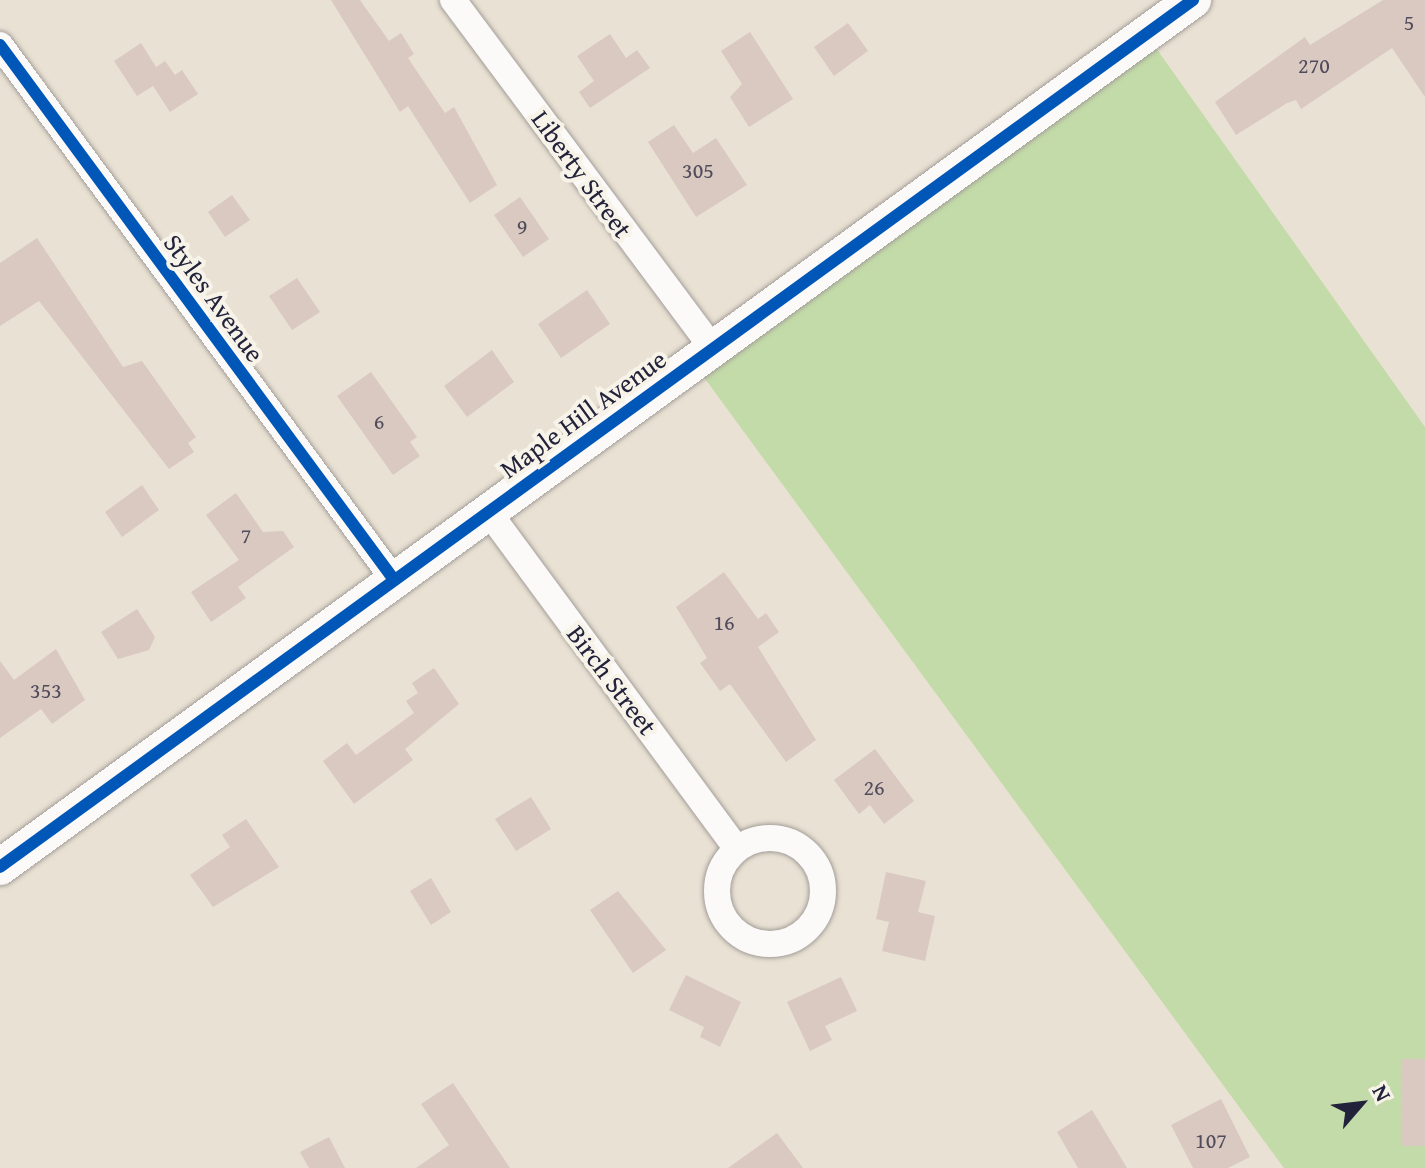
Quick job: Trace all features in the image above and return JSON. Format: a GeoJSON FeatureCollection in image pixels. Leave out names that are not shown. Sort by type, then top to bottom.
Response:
{"type":"FeatureCollection","features":[{"type":"Feature","properties":{"kind":"street","name":"Liberty Street"},"geometry":{"type":"LineString","coordinates":[[453,0],[712,348]]}},
{"type":"Feature","properties":{"kind":"street","name":"Maple Hill Avenue"},"geometry":{"type":"LineString","coordinates":[[0,867],[392,577],[1193,0]]}},
{"type":"Feature","properties":{"kind":"street","name":"Styles Avenue"},"geometry":{"type":"LineString","coordinates":[[0,45],[392,577]]}},
{"type":"Feature","properties":{"kind":"street","name":"Birch Street"},"geometry":{"type":"LineString","coordinates":[[487,510],[737,849]]}},
{"type":"Feature","properties":{"kind":"street"},"geometry":{"type":"LineString","coordinates":[[776,839],[811,859],[823,889],[803,933],[772,944],[728,924],[719,876],[737,849],[776,839]]}},
{"type":"Feature","properties":{"kind":"green space"},"geometry":{"type":"Polygon","coordinates":[[[1151,41],[1425,427],[1425,1168],[1284,1168],[692,361],[1151,41]]]}},
{"type":"Feature","properties":{"kind":"building"},"geometry":{"type":"Polygon","coordinates":[[[331,0],[360,0],[389,41],[401,33],[414,54],[408,58],[445,113],[454,107],[497,185],[470,203],[408,106],[400,112],[331,0]]]}},
{"type":"Feature","properties":{"kind":"building"},"geometry":{"type":"Polygon","coordinates":[[[1383,0],[1425,0],[1425,97],[1392,48],[1301,109],[1296,100],[1287,103],[1236,135],[1215,102],[1305,37],[1310,45],[1383,0]]]}},
{"type":"Feature","properties":{"kind":"building"},"geometry":{"type":"Polygon","coordinates":[[[848,23],[868,51],[834,76],[814,47],[848,23]]]}},
{"type":"Feature","properties":{"kind":"building"},"geometry":{"type":"Polygon","coordinates":[[[750,32],[793,99],[749,127],[730,97],[742,84],[721,51],[750,32]]]}},
{"type":"Feature","properties":{"kind":"building"},"geometry":{"type":"Polygon","coordinates":[[[610,34],[626,58],[637,50],[650,68],[590,108],[579,92],[594,81],[577,56],[610,34]]]}},
{"type":"Feature","properties":{"kind":"building"},"geometry":{"type":"Polygon","coordinates":[[[141,43],[156,67],[165,61],[175,75],[182,70],[198,94],[170,112],[153,86],[137,96],[114,61],[141,43]]]}},
{"type":"Feature","properties":{"kind":"building"},"geometry":{"type":"Polygon","coordinates":[[[674,125],[693,153],[716,138],[747,185],[696,217],[648,142],[674,125]]]}},
{"type":"Feature","properties":{"kind":"building"},"geometry":{"type":"Polygon","coordinates":[[[232,195],[250,220],[225,237],[208,212],[232,195]]]}},
{"type":"Feature","properties":{"kind":"building"},"geometry":{"type":"Polygon","coordinates":[[[520,197],[549,239],[523,257],[494,215],[520,197]]]}},
{"type":"Feature","properties":{"kind":"building"},"geometry":{"type":"Polygon","coordinates":[[[37,238],[123,367],[142,361],[196,437],[188,443],[194,452],[169,469],[39,301],[0,326],[0,263],[37,238]]]}},
{"type":"Feature","properties":{"kind":"building"},"geometry":{"type":"Polygon","coordinates":[[[297,278],[320,312],[292,330],[269,296],[297,278]]]}},
{"type":"Feature","properties":{"kind":"building"},"geometry":{"type":"Polygon","coordinates":[[[587,290],[610,324],[561,358],[538,324],[587,290]]]}},
{"type":"Feature","properties":{"kind":"building"},"geometry":{"type":"Polygon","coordinates":[[[492,350],[514,382],[467,417],[444,386],[492,350]]]}},
{"type":"Feature","properties":{"kind":"building"},"geometry":{"type":"Polygon","coordinates":[[[371,372],[417,437],[410,442],[420,456],[393,475],[337,396],[371,372]]]}},
{"type":"Feature","properties":{"kind":"building"},"geometry":{"type":"Polygon","coordinates":[[[142,485],[159,510],[122,537],[105,512],[142,485]]]}},
{"type":"Feature","properties":{"kind":"building"},"geometry":{"type":"Polygon","coordinates":[[[236,493],[263,532],[283,531],[294,547],[238,587],[246,598],[211,622],[191,592],[239,560],[206,515],[236,493]]]}},
{"type":"Feature","properties":{"kind":"building"},"geometry":{"type":"Polygon","coordinates":[[[724,572],[758,619],[766,613],[779,632],[758,647],[816,740],[786,762],[730,684],[720,691],[700,663],[707,658],[676,607],[724,572]]]}},
{"type":"Feature","properties":{"kind":"building"},"geometry":{"type":"Polygon","coordinates":[[[137,609],[155,637],[149,650],[118,659],[101,632],[137,609]]]}},
{"type":"Feature","properties":{"kind":"building"},"geometry":{"type":"Polygon","coordinates":[[[56,649],[85,700],[52,724],[41,709],[0,738],[0,661],[14,680],[56,649]]]}},
{"type":"Feature","properties":{"kind":"building"},"geometry":{"type":"Polygon","coordinates":[[[434,668],[459,704],[405,749],[413,760],[354,804],[323,761],[347,743],[356,755],[414,713],[406,701],[418,693],[412,683],[434,668]]]}},
{"type":"Feature","properties":{"kind":"building"},"geometry":{"type":"Polygon","coordinates":[[[875,749],[914,801],[884,824],[870,805],[859,814],[834,780],[875,749]]]}},
{"type":"Feature","properties":{"kind":"building"},"geometry":{"type":"Polygon","coordinates":[[[531,797],[551,829],[516,851],[495,819],[531,797]]]}},
{"type":"Feature","properties":{"kind":"building"},"geometry":{"type":"Polygon","coordinates":[[[246,819],[279,867],[213,907],[190,875],[230,847],[222,835],[246,819]]]}},
{"type":"Feature","properties":{"kind":"building"},"geometry":{"type":"Polygon","coordinates":[[[886,872],[926,881],[918,912],[935,916],[925,961],[882,951],[889,922],[876,919],[886,872]]]}},
{"type":"Feature","properties":{"kind":"building"},"geometry":{"type":"Polygon","coordinates":[[[431,878],[451,912],[431,925],[410,891],[431,878]]]}},
{"type":"Feature","properties":{"kind":"building"},"geometry":{"type":"Polygon","coordinates":[[[618,891],[666,950],[633,973],[590,910],[618,891]]]}},
{"type":"Feature","properties":{"kind":"building"},"geometry":{"type":"Polygon","coordinates":[[[686,975],[741,1002],[720,1047],[700,1037],[704,1027],[669,1010],[686,975]]]}},
{"type":"Feature","properties":{"kind":"building"},"geometry":{"type":"Polygon","coordinates":[[[841,977],[857,1011],[825,1026],[832,1040],[810,1051],[787,1002],[841,977]]]}},
{"type":"Feature","properties":{"kind":"building"},"geometry":{"type":"Polygon","coordinates":[[[1402,1059],[1425,1059],[1425,1146],[1401,1146],[1402,1059]]]}},
{"type":"Feature","properties":{"kind":"building"},"geometry":{"type":"Polygon","coordinates":[[[453,1083],[510,1168],[416,1168],[449,1145],[421,1104],[453,1083]]]}},
{"type":"Feature","properties":{"kind":"building"},"geometry":{"type":"Polygon","coordinates":[[[1221,1099],[1250,1157],[1228,1168],[1193,1168],[1171,1125],[1221,1099]]]}},
{"type":"Feature","properties":{"kind":"building"},"geometry":{"type":"Polygon","coordinates":[[[1092,1110],[1127,1168],[1078,1168],[1057,1132],[1092,1110]]]}},
{"type":"Feature","properties":{"kind":"building"},"geometry":{"type":"Polygon","coordinates":[[[777,1133],[803,1168],[728,1168],[777,1133]]]}},
{"type":"Feature","properties":{"kind":"building"},"geometry":{"type":"Polygon","coordinates":[[[329,1137],[345,1168],[309,1168],[300,1152],[329,1137]]]}},
{"type":"Feature","properties":{"kind":"cycle path"},"geometry":{"type":"LineString","coordinates":[[0,867],[1193,0]]}},
{"type":"Feature","properties":{"kind":"cycle path"},"geometry":{"type":"LineString","coordinates":[[0,45],[392,577]]}}]}
